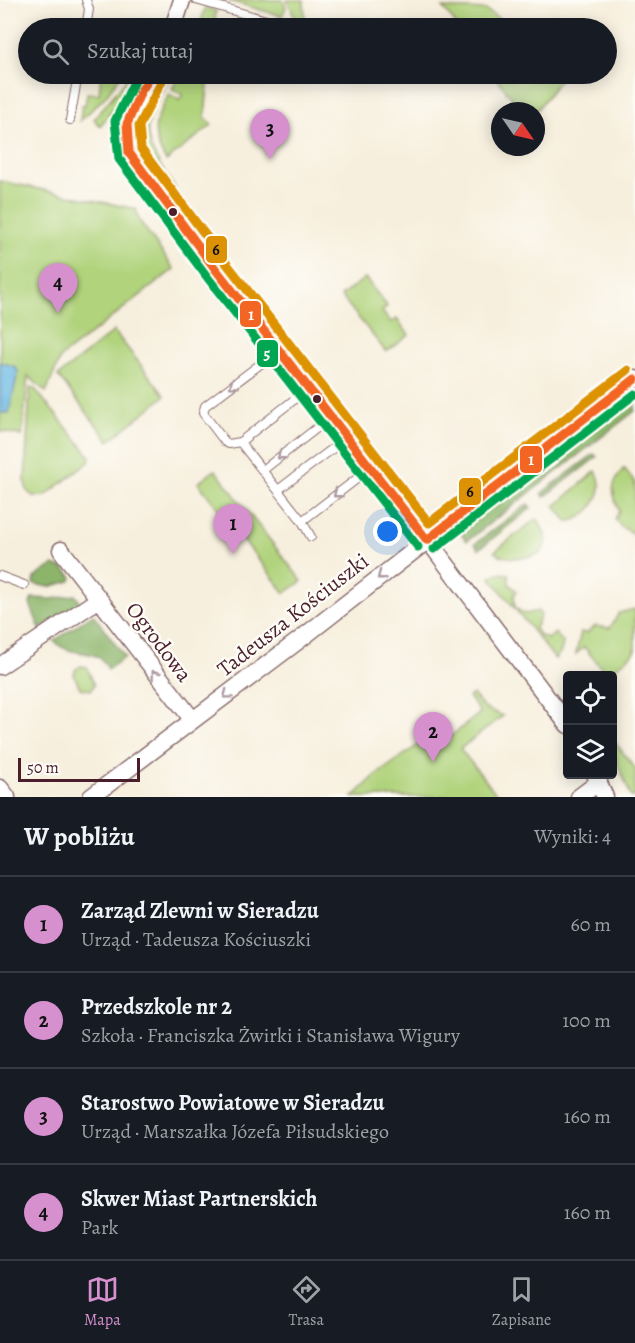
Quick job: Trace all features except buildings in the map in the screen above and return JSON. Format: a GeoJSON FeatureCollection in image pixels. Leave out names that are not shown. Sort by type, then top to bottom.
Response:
{"type":"FeatureCollection","features":[{"type":"Feature","properties":{"kind":"street"},"geometry":{"type":"LineString","coordinates":[[176,18],[182,0]]}},
{"type":"Feature","properties":{"kind":"street"},"geometry":{"type":"LineString","coordinates":[[146,84],[127,124],[129,153],[428,540],[563,720]]}},
{"type":"Feature","properties":{"kind":"street","name":"Tadeusza Kościuszki"},"geometry":{"type":"LineString","coordinates":[[91,797],[635,379]]}},
{"type":"Feature","properties":{"kind":"street"},"geometry":{"type":"LineString","coordinates":[[61,550],[99,599]]}},
{"type":"Feature","properties":{"kind":"street","name":"Ogrodowa"},"geometry":{"type":"LineString","coordinates":[[0,666],[99,599],[192,719]]}},
{"type":"Feature","properties":{"kind":"street"},"geometry":{"type":"LineString","coordinates":[[579,797],[600,785]]}},
{"type":"Feature","properties":{"kind":"street"},"geometry":{"type":"LineString","coordinates":[[0,788],[7,797]]}},
{"type":"Feature","properties":{"kind":"lane"},"geometry":{"type":"LineString","coordinates":[[86,0],[89,9],[88,18]]}},
{"type":"Feature","properties":{"kind":"lane"},"geometry":{"type":"LineString","coordinates":[[196,0],[259,18]]}},
{"type":"Feature","properties":{"kind":"lane"},"geometry":{"type":"LineString","coordinates":[[70,120],[76,84]]}},
{"type":"Feature","properties":{"kind":"lane"},"geometry":{"type":"LineString","coordinates":[[279,350],[205,406],[203,413],[225,442],[229,444],[240,442],[309,388]]}},
{"type":"Feature","properties":{"kind":"lane"},"geometry":{"type":"LineString","coordinates":[[263,470],[331,417]]}},
{"type":"Feature","properties":{"kind":"lane"},"geometry":{"type":"LineString","coordinates":[[278,490],[348,437]]}},
{"type":"Feature","properties":{"kind":"lane"},"geometry":{"type":"LineString","coordinates":[[240,442],[302,521],[311,537]]}},
{"type":"Feature","properties":{"kind":"lane"},"geometry":{"type":"LineString","coordinates":[[302,521],[372,468]]}},
{"type":"Feature","properties":{"kind":"lane"},"geometry":{"type":"LineString","coordinates":[[0,576],[24,585]]}},
{"type":"Feature","properties":{"kind":"green space"},"geometry":{"type":"Polygon","coordinates":[[[226,0],[283,0],[286,7],[282,16],[226,0]]]}},
{"type":"Feature","properties":{"kind":"green space"},"geometry":{"type":"Polygon","coordinates":[[[287,0],[304,0],[305,18],[295,18],[287,0]]]}},
{"type":"Feature","properties":{"kind":"green space"},"geometry":{"type":"Polygon","coordinates":[[[205,8],[216,11],[215,18],[202,18],[205,8]]]}},
{"type":"Feature","properties":{"kind":"green space"},"geometry":{"type":"Polygon","coordinates":[[[443,8],[486,10],[498,18],[451,18],[443,8]]]}},
{"type":"Feature","properties":{"kind":"green space"},"geometry":{"type":"Polygon","coordinates":[[[100,84],[115,84],[105,97],[80,121],[82,105],[85,105],[87,93],[99,94],[100,84]]]}},
{"type":"Feature","properties":{"kind":"green space"},"geometry":{"type":"Polygon","coordinates":[[[123,84],[132,84],[100,126],[94,119],[123,84]]]}},
{"type":"Feature","properties":{"kind":"green space"},"geometry":{"type":"Polygon","coordinates":[[[156,84],[166,84],[153,108],[148,131],[149,143],[154,155],[175,188],[170,191],[147,159],[138,134],[143,109],[156,84]]]}},
{"type":"Feature","properties":{"kind":"green space"},"geometry":{"type":"Polygon","coordinates":[[[175,84],[208,84],[205,117],[212,125],[166,161],[157,143],[156,127],[169,94],[179,100],[183,95],[172,89],[175,84]]]}},
{"type":"Feature","properties":{"kind":"green space"},"geometry":{"type":"Polygon","coordinates":[[[501,84],[556,84],[543,102],[515,102],[501,84]]]}},
{"type":"Feature","properties":{"kind":"green space"},"geometry":{"type":"Polygon","coordinates":[[[0,181],[136,209],[139,220],[174,269],[61,357],[46,392],[28,376],[22,436],[0,431],[0,181]]]}},
{"type":"Feature","properties":{"kind":"green space"},"geometry":{"type":"Polygon","coordinates":[[[365,278],[387,306],[382,312],[391,322],[397,319],[409,335],[386,352],[341,296],[365,278]]]}},
{"type":"Feature","properties":{"kind":"green space"},"geometry":{"type":"Polygon","coordinates":[[[114,331],[165,396],[109,441],[58,376],[114,331]]]}},
{"type":"Feature","properties":{"kind":"green space"},"geometry":{"type":"Polygon","coordinates":[[[30,387],[34,388],[90,456],[89,462],[45,496],[33,496],[27,491],[25,480],[30,387]]]}},
{"type":"Feature","properties":{"kind":"green space"},"geometry":{"type":"Polygon","coordinates":[[[635,392],[635,411],[467,541],[458,530],[635,392]]]}},
{"type":"Feature","properties":{"kind":"green space"},"geometry":{"type":"Polygon","coordinates":[[[594,454],[597,457],[544,497],[542,493],[594,454]]]}},
{"type":"Feature","properties":{"kind":"green space"},"geometry":{"type":"Polygon","coordinates":[[[624,468],[635,482],[635,534],[621,527],[615,519],[619,511],[613,490],[624,468]]]}},
{"type":"Feature","properties":{"kind":"green space"},"geometry":{"type":"Polygon","coordinates":[[[215,470],[302,581],[285,593],[198,483],[215,470]]]}},
{"type":"Feature","properties":{"kind":"green space"},"geometry":{"type":"Polygon","coordinates":[[[596,471],[600,488],[595,503],[583,515],[568,522],[555,506],[596,471]]]}},
{"type":"Feature","properties":{"kind":"green space"},"geometry":{"type":"Polygon","coordinates":[[[528,504],[531,508],[479,549],[475,544],[528,504]]]}},
{"type":"Feature","properties":{"kind":"green space"},"geometry":{"type":"Polygon","coordinates":[[[536,519],[547,540],[542,552],[518,558],[505,557],[494,552],[536,519]]]}},
{"type":"Feature","properties":{"kind":"green space"},"geometry":{"type":"Polygon","coordinates":[[[53,565],[64,569],[72,577],[71,581],[49,587],[33,584],[34,578],[53,565]]]}},
{"type":"Feature","properties":{"kind":"green space"},"geometry":{"type":"Polygon","coordinates":[[[498,573],[509,574],[509,584],[517,591],[514,595],[515,608],[525,614],[538,611],[541,615],[535,628],[539,635],[548,639],[555,633],[563,642],[561,652],[555,659],[490,577],[498,573]]]}},
{"type":"Feature","properties":{"kind":"green space"},"geometry":{"type":"Polygon","coordinates":[[[75,595],[79,604],[40,629],[30,604],[32,598],[52,599],[75,595]]]}},
{"type":"Feature","properties":{"kind":"green space"},"geometry":{"type":"Polygon","coordinates":[[[635,609],[635,652],[612,671],[604,671],[584,647],[576,654],[581,632],[587,633],[595,626],[610,628],[619,613],[635,609]]]}},
{"type":"Feature","properties":{"kind":"green space"},"geometry":{"type":"Polygon","coordinates":[[[93,614],[125,657],[108,669],[98,657],[69,650],[54,641],[93,614]]]}},
{"type":"Feature","properties":{"kind":"green space"},"geometry":{"type":"Polygon","coordinates":[[[81,666],[87,667],[94,685],[91,690],[80,688],[74,675],[75,670],[81,666]]]}},
{"type":"Feature","properties":{"kind":"green space"},"geometry":{"type":"Polygon","coordinates":[[[473,694],[484,708],[503,716],[460,749],[499,797],[353,797],[376,775],[435,733],[446,740],[480,713],[469,697],[473,694]]]}},
{"type":"Feature","properties":{"kind":"green space"},"geometry":{"type":"Polygon","coordinates":[[[617,745],[635,768],[635,797],[631,797],[617,762],[617,745]]]}},
{"type":"Feature","properties":{"kind":"water"},"geometry":{"type":"Polygon","coordinates":[[[0,362],[16,367],[18,372],[9,413],[0,413],[0,362]]]}},
{"type":"Feature","properties":{"kind":"transit line","name":"5"},"geometry":{"type":"LineString","coordinates":[[133,84],[115,121],[119,159],[208,278],[418,547]]}},
{"type":"Feature","properties":{"kind":"transit line","name":"1"},"geometry":{"type":"LineString","coordinates":[[146,84],[127,124],[129,153],[217,271],[427,540]]}},
{"type":"Feature","properties":{"kind":"transit line","name":"6"},"geometry":{"type":"LineString","coordinates":[[160,84],[139,126],[141,149],[227,264],[429,523],[628,370]]}},
{"type":"Feature","properties":{"kind":"transit line","name":"1"},"geometry":{"type":"LineString","coordinates":[[427,540],[635,379]]}},
{"type":"Feature","properties":{"kind":"transit line","name":"5"},"geometry":{"type":"LineString","coordinates":[[434,549],[635,394]]}},
{"type":"Feature","properties":{"kind":"place","name":"Starostwo Powiatowe w Sieradzu"},"geometry":{"type":"Point","coordinates":[270,159]}},
{"type":"Feature","properties":{"kind":"place","name":"Skwer Miast Partnerskich"},"geometry":{"type":"Point","coordinates":[58,313]}},
{"type":"Feature","properties":{"kind":"place","name":"Zarząd Zlewni w Sieradzu"},"geometry":{"type":"Point","coordinates":[233,554]}},
{"type":"Feature","properties":{"kind":"place","name":"Przedszkole nr 2"},"geometry":{"type":"Point","coordinates":[433,762]}}]}
